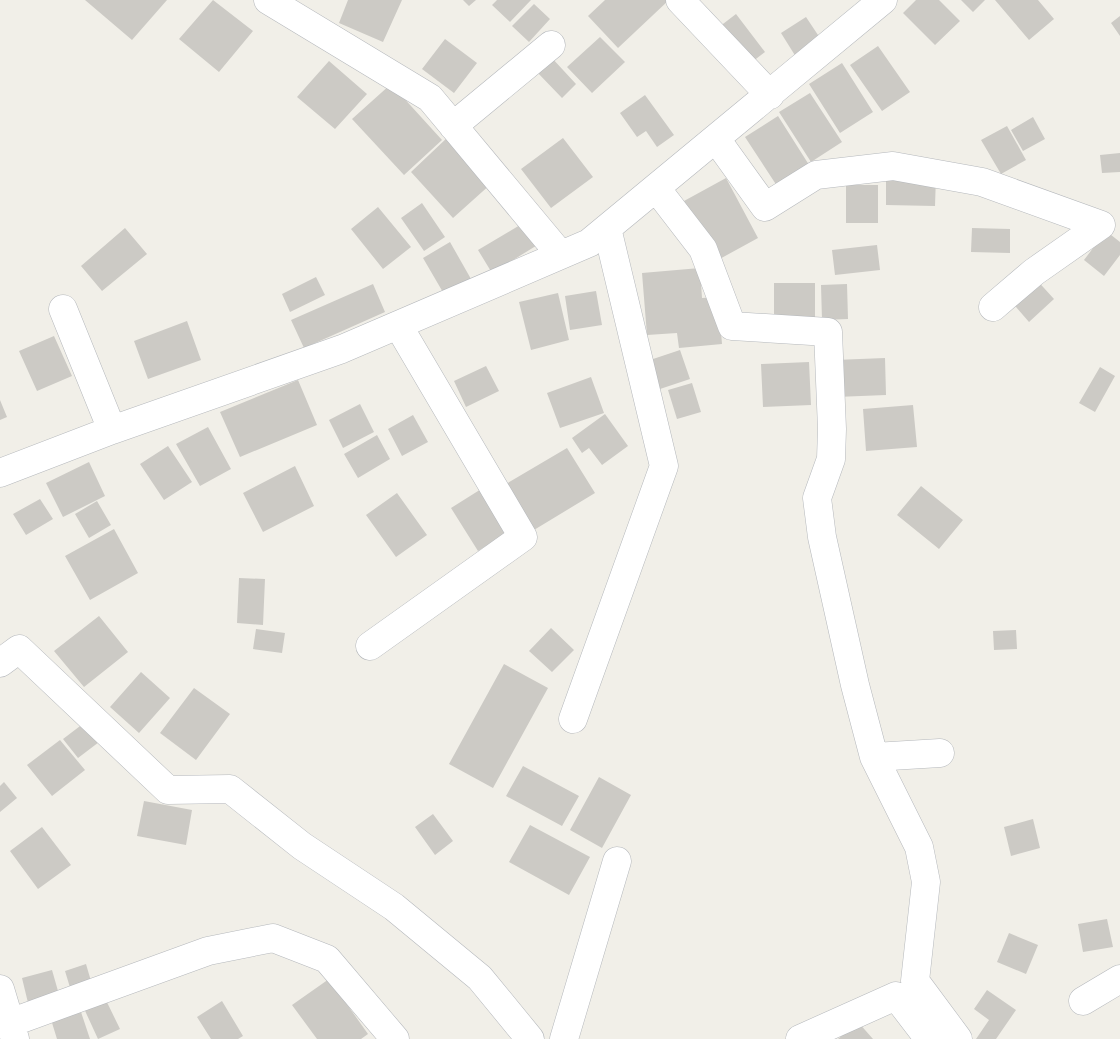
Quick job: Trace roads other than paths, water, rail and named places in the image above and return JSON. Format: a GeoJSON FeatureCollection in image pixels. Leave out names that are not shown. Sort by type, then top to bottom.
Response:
{"type":"FeatureCollection","features":[{"type":"Feature","properties":{"kind":"street"},"geometry":{"type":"LineString","coordinates":[[268,0],[430,98],[560,254]]}},
{"type":"Feature","properties":{"kind":"street"},"geometry":{"type":"LineString","coordinates":[[680,0],[770,95]]}},
{"type":"Feature","properties":{"kind":"street"},"geometry":{"type":"LineString","coordinates":[[0,473],[112,430],[342,349],[589,243],[883,0]]}},
{"type":"Feature","properties":{"kind":"street"},"geometry":{"type":"LineString","coordinates":[[453,126],[551,45]]}},
{"type":"Feature","properties":{"kind":"street"},"geometry":{"type":"LineString","coordinates":[[716,139],[765,207],[816,175],[893,166],[982,182],[1101,225],[1034,272],[993,307]]}},
{"type":"Feature","properties":{"kind":"street"},"geometry":{"type":"LineString","coordinates":[[656,188],[703,249],[732,326],[828,332],[831,459],[816,498],[822,537],[846,648],[874,758],[919,847],[926,882],[916,981],[958,1039]]}},
{"type":"Feature","properties":{"kind":"street"},"geometry":{"type":"LineString","coordinates":[[573,719],[664,466],[607,228]]}},
{"type":"Feature","properties":{"kind":"street"},"geometry":{"type":"LineString","coordinates":[[63,309],[112,430]]}},
{"type":"Feature","properties":{"kind":"street"},"geometry":{"type":"LineString","coordinates":[[370,646],[523,537],[398,325]]}},
{"type":"Feature","properties":{"kind":"street"},"geometry":{"type":"LineString","coordinates":[[0,664],[19,649],[168,790],[230,789],[302,846],[394,907],[480,978],[530,1039]]}},
{"type":"Feature","properties":{"kind":"street"},"geometry":{"type":"LineString","coordinates":[[874,758],[940,753]]}},
{"type":"Feature","properties":{"kind":"street"},"geometry":{"type":"LineString","coordinates":[[564,1039],[617,861]]}},
{"type":"Feature","properties":{"kind":"street"},"geometry":{"type":"LineString","coordinates":[[0,989],[12,1031],[208,951],[273,938],[327,959],[395,1039]]}},
{"type":"Feature","properties":{"kind":"street"},"geometry":{"type":"LineString","coordinates":[[1083,1002],[1120,979]]}},
{"type":"Feature","properties":{"kind":"street"},"geometry":{"type":"LineString","coordinates":[[800,1039],[896,996],[929,1039]]}}]}
